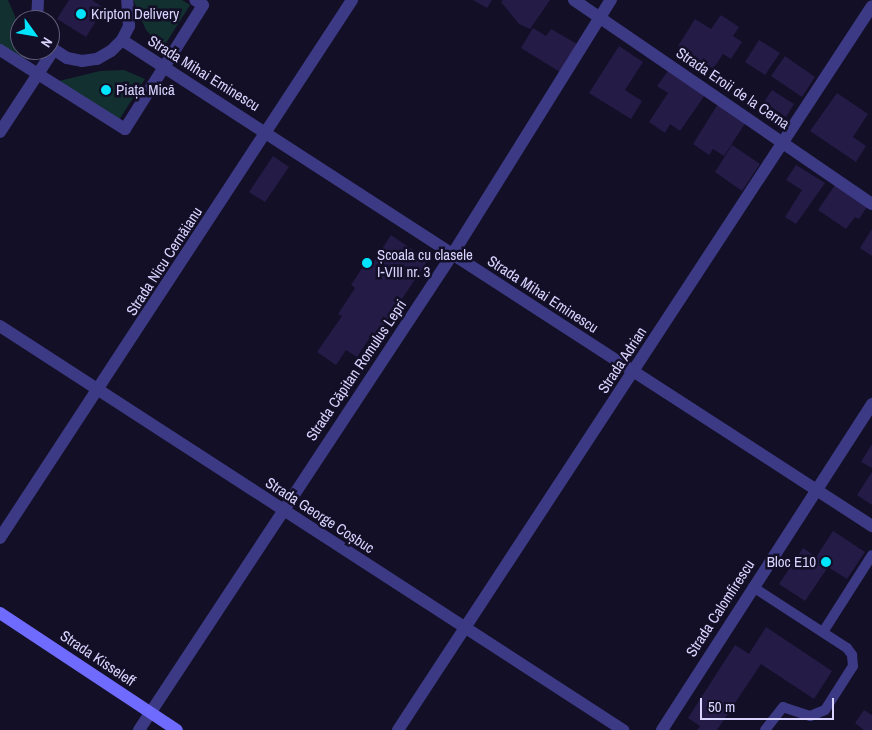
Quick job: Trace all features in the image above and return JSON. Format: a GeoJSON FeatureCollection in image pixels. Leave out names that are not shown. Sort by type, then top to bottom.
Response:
{"type":"FeatureCollection","features":[{"type":"Feature","properties":{"kind":"street"},"geometry":{"type":"LineString","coordinates":[[60,52],[82,61],[97,59],[122,40],[128,26],[127,0]]}},
{"type":"Feature","properties":{"kind":"street"},"geometry":{"type":"LineString","coordinates":[[0,50],[124,129],[203,5],[195,0]]}},
{"type":"Feature","properties":{"kind":"street","name":"Strada Nicu Cernăianu"},"geometry":{"type":"LineString","coordinates":[[0,538],[98,392],[352,0]]}},
{"type":"Feature","properties":{"kind":"street","name":"Strada Eroii de la Cerna"},"geometry":{"type":"LineString","coordinates":[[574,0],[872,204]]}},
{"type":"Feature","properties":{"kind":"street","name":"Strada Căpitan Romulus Lepri"},"geometry":{"type":"LineString","coordinates":[[139,730],[282,509],[452,255],[611,0]]}},
{"type":"Feature","properties":{"kind":"street","name":"Strada Adrian"},"geometry":{"type":"LineString","coordinates":[[398,730],[872,6]]}},
{"type":"Feature","properties":{"kind":"street","name":"Strada Mihai Eminescu"},"geometry":{"type":"LineString","coordinates":[[122,40],[872,526]]}},
{"type":"Feature","properties":{"kind":"street"},"geometry":{"type":"LineString","coordinates":[[0,132],[45,60]]}},
{"type":"Feature","properties":{"kind":"street","name":"Strada George Coșbuc"},"geometry":{"type":"LineString","coordinates":[[0,326],[98,392],[623,730]]}},
{"type":"Feature","properties":{"kind":"street","name":"Strada Calomfirescu"},"geometry":{"type":"LineString","coordinates":[[662,730],[872,404]]}},
{"type":"Feature","properties":{"kind":"street","name":"Strada Kisseleff"},"geometry":{"type":"LineString","coordinates":[[0,613],[177,730]]}},
{"type":"Feature","properties":{"kind":"lane"},"geometry":{"type":"LineString","coordinates":[[823,632],[872,555]]}},
{"type":"Feature","properties":{"kind":"lane"},"geometry":{"type":"LineString","coordinates":[[753,587],[847,648],[852,655],[853,666],[824,710],[810,716],[782,707],[765,730]]}},
{"type":"Feature","properties":{"kind":"green space"},"geometry":{"type":"Polygon","coordinates":[[[0,0],[8,0],[12,10],[10,10],[10,50],[0,44],[0,0]]]}},
{"type":"Feature","properties":{"kind":"green space"},"geometry":{"type":"Polygon","coordinates":[[[133,0],[182,0],[190,5],[163,48],[146,30],[133,0]]]}},
{"type":"Feature","properties":{"kind":"green space"},"geometry":{"type":"Polygon","coordinates":[[[124,70],[145,79],[119,120],[59,81],[100,71],[124,70]]]}},
{"type":"Feature","properties":{"kind":"building","name":"Kripton Delivery"},"geometry":{"type":"Polygon","coordinates":[[[69,0],[92,0],[104,8],[86,37],[60,21],[60,14],[69,0]]]}},
{"type":"Feature","properties":{"kind":"building"},"geometry":{"type":"Polygon","coordinates":[[[473,0],[492,0],[487,8],[473,0]]]}},
{"type":"Feature","properties":{"kind":"building"},"geometry":{"type":"Polygon","coordinates":[[[503,0],[550,0],[530,29],[519,24],[501,2],[503,0]]]}},
{"type":"Feature","properties":{"kind":"building"},"geometry":{"type":"Polygon","coordinates":[[[721,15],[739,27],[733,36],[742,42],[731,59],[723,54],[713,69],[678,46],[695,19],[711,29],[721,15]]]}},
{"type":"Feature","properties":{"kind":"building"},"geometry":{"type":"Polygon","coordinates":[[[533,28],[546,36],[551,29],[577,44],[560,72],[521,48],[533,28]]]}},
{"type":"Feature","properties":{"kind":"building"},"geometry":{"type":"Polygon","coordinates":[[[759,40],[780,53],[765,75],[745,62],[759,40]]]}},
{"type":"Feature","properties":{"kind":"building"},"geometry":{"type":"Polygon","coordinates":[[[619,46],[643,62],[625,90],[642,101],[631,119],[589,93],[619,46]]]}},
{"type":"Feature","properties":{"kind":"building"},"geometry":{"type":"Polygon","coordinates":[[[785,56],[815,77],[802,97],[771,76],[785,56]]]}},
{"type":"Feature","properties":{"kind":"building"},"geometry":{"type":"Polygon","coordinates":[[[668,71],[705,95],[680,131],[670,124],[665,133],[649,122],[668,93],[657,86],[668,71]]]}},
{"type":"Feature","properties":{"kind":"building"},"geometry":{"type":"Polygon","coordinates":[[[772,90],[794,104],[786,117],[764,102],[772,90]]]}},
{"type":"Feature","properties":{"kind":"building"},"geometry":{"type":"Polygon","coordinates":[[[837,93],[868,114],[853,137],[866,146],[856,162],[810,131],[837,93]]]}},
{"type":"Feature","properties":{"kind":"building"},"geometry":{"type":"Polygon","coordinates":[[[718,104],[746,122],[724,156],[713,149],[709,155],[693,144],[718,104]]]}},
{"type":"Feature","properties":{"kind":"building"},"geometry":{"type":"Polygon","coordinates":[[[732,145],[760,164],[742,191],[715,172],[732,145]]]}},
{"type":"Feature","properties":{"kind":"building"},"geometry":{"type":"Polygon","coordinates":[[[273,156],[289,167],[265,202],[249,192],[273,156]]]}},
{"type":"Feature","properties":{"kind":"building"},"geometry":{"type":"Polygon","coordinates":[[[796,165],[825,183],[796,224],[785,217],[802,190],[786,180],[796,165]]]}},
{"type":"Feature","properties":{"kind":"building"},"geometry":{"type":"Polygon","coordinates":[[[835,185],[867,207],[859,219],[855,217],[846,229],[818,210],[835,185]]]}},
{"type":"Feature","properties":{"kind":"building"},"geometry":{"type":"Polygon","coordinates":[[[872,229],[872,256],[860,248],[872,229]]]}},
{"type":"Feature","properties":{"kind":"building"},"geometry":{"type":"Polygon","coordinates":[[[391,235],[428,260],[375,339],[371,336],[357,357],[346,350],[336,365],[317,352],[342,316],[338,314],[355,288],[351,285],[368,259],[373,263],[391,235]]]}},
{"type":"Feature","properties":{"kind":"building"},"geometry":{"type":"Polygon","coordinates":[[[872,444],[872,468],[861,462],[872,444]]]}},
{"type":"Feature","properties":{"kind":"building"},"geometry":{"type":"Polygon","coordinates":[[[872,472],[872,505],[857,495],[872,472]]]}},
{"type":"Feature","properties":{"kind":"building","name":"Bloc E10"},"geometry":{"type":"Polygon","coordinates":[[[833,531],[865,552],[847,579],[828,567],[805,601],[779,584],[803,548],[816,557],[833,531]]]}},
{"type":"Feature","properties":{"kind":"building"},"geometry":{"type":"Polygon","coordinates":[[[766,627],[832,671],[814,699],[761,664],[717,730],[697,730],[700,726],[688,718],[735,645],[749,654],[766,627]]]}},
{"type":"Feature","properties":{"kind":"building"},"geometry":{"type":"Polygon","coordinates":[[[864,710],[872,715],[872,730],[864,730],[855,723],[864,710]]]}},
{"type":"Feature","properties":{"kind":"place","name":"Kripton Delivery"},"geometry":{"type":"Point","coordinates":[81,14]}},
{"type":"Feature","properties":{"kind":"place","name":"Piața Mică"},"geometry":{"type":"Point","coordinates":[106,90]}},
{"type":"Feature","properties":{"kind":"place","name":"Școala cu clasele I-VIII nr. 3"},"geometry":{"type":"Point","coordinates":[367,263]}},
{"type":"Feature","properties":{"kind":"place","name":"Bloc E10"},"geometry":{"type":"Point","coordinates":[826,562]}}]}
